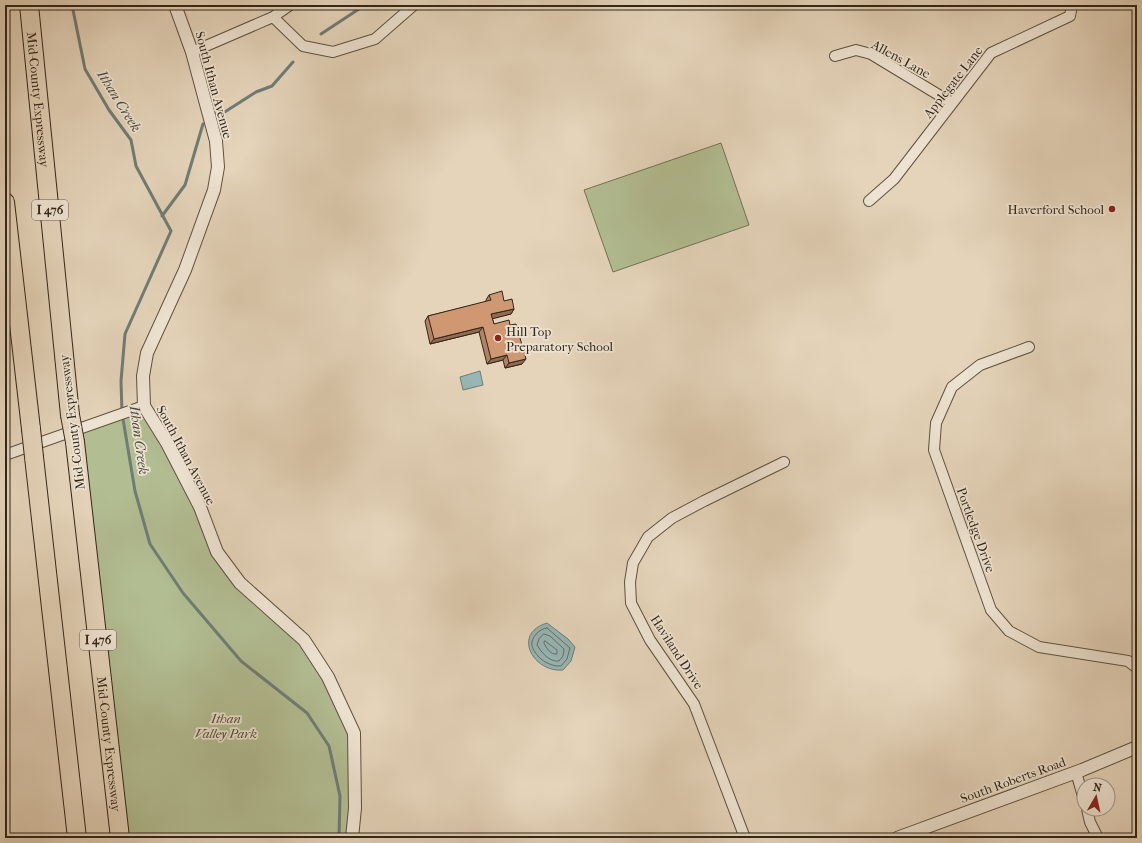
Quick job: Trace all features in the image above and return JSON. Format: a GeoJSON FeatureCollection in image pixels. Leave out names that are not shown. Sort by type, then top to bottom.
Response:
{"type":"FeatureCollection","features":[{"type":"Feature","properties":{"kind":"highway","name":"Mid-County Expressway"},"geometry":{"type":"LineString","coordinates":[[29,5],[70,415],[75,442],[120,838]]}},
{"type":"Feature","properties":{"kind":"highway"},"geometry":{"type":"LineString","coordinates":[[5,202],[77,838]]}},
{"type":"Feature","properties":{"kind":"street","name":"South Ithan Avenue"},"geometry":{"type":"LineString","coordinates":[[175,5],[192,52],[216,141],[218,167],[214,190],[185,270],[147,352],[143,376],[144,406],[167,443],[200,507],[217,552],[240,583],[304,640],[328,677],[354,733],[355,808],[352,838]]}},
{"type":"Feature","properties":{"kind":"street"},"geometry":{"type":"LineString","coordinates":[[192,52],[273,17],[290,5]]}},
{"type":"Feature","properties":{"kind":"street"},"geometry":{"type":"LineString","coordinates":[[273,17],[303,46],[332,52],[375,39],[414,5]]}},
{"type":"Feature","properties":{"kind":"street","name":"Applegate Lane"},"geometry":{"type":"LineString","coordinates":[[869,200],[894,179],[991,53],[1070,16],[1072,5]]}},
{"type":"Feature","properties":{"kind":"street","name":"Allens Lane"},"geometry":{"type":"LineString","coordinates":[[835,56],[856,50],[871,54],[952,103]]}},
{"type":"Feature","properties":{"kind":"street","name":"Portledge Drive"},"geometry":{"type":"LineString","coordinates":[[1029,347],[980,365],[952,387],[936,423],[934,450],[991,610],[1009,631],[1040,647],[1128,661],[1137,668]]}},
{"type":"Feature","properties":{"kind":"street"},"geometry":{"type":"LineString","coordinates":[[5,455],[144,406]]}},
{"type":"Feature","properties":{"kind":"street","name":"Haviland Drive"},"geometry":{"type":"LineString","coordinates":[[745,838],[694,704],[650,640],[631,603],[630,582],[633,563],[648,537],[679,514],[784,462]]}},
{"type":"Feature","properties":{"kind":"street","name":"South Roberts Road"},"geometry":{"type":"LineString","coordinates":[[897,838],[1076,772],[1137,747]]}},
{"type":"Feature","properties":{"kind":"street"},"geometry":{"type":"LineString","coordinates":[[1076,772],[1077,777]]}},
{"type":"Feature","properties":{"kind":"street"},"geometry":{"type":"LineString","coordinates":[[1089,817],[1098,838]]}},
{"type":"Feature","properties":{"kind":"green space"},"geometry":{"type":"Polygon","coordinates":[[[721,143],[749,225],[613,272],[584,190],[721,143]]]}},
{"type":"Feature","properties":{"kind":"green space","name":"Ithan Valley Park"},"geometry":{"type":"Polygon","coordinates":[[[144,406],[217,552],[304,640],[354,733],[352,838],[128,838],[71,425],[144,406]]]}},
{"type":"Feature","properties":{"kind":"water"},"geometry":{"type":"Polygon","coordinates":[[[480,371],[483,385],[463,390],[460,377],[480,371]]]}},
{"type":"Feature","properties":{"kind":"water"},"geometry":{"type":"Polygon","coordinates":[[[547,623],[568,639],[575,647],[571,661],[563,670],[553,669],[543,665],[531,652],[529,643],[530,635],[536,628],[547,623]]]}},
{"type":"Feature","properties":{"kind":"building","name":"Hill Top Preparatory School"},"geometry":{"type":"Polygon","coordinates":[[[502,291],[504,301],[512,299],[514,309],[491,314],[494,324],[509,320],[510,325],[516,324],[526,359],[509,363],[507,355],[491,359],[483,327],[434,339],[428,316],[491,300],[489,295],[502,291]]]}},
{"type":"Feature","properties":{"kind":"waterway","name":"Ithan Creek"},"geometry":{"type":"LineString","coordinates":[[72,5],[85,69],[109,110],[131,140],[136,166],[171,231],[125,334],[121,381],[122,413],[135,491],[150,544],[183,593],[241,661],[307,713],[329,746],[340,796],[339,838]]}},
{"type":"Feature","properties":{"kind":"waterway"},"geometry":{"type":"LineString","coordinates":[[321,34],[365,5]]}},
{"type":"Feature","properties":{"kind":"waterway"},"geometry":{"type":"LineString","coordinates":[[220,115],[256,92],[272,86],[293,62]]}},
{"type":"Feature","properties":{"kind":"waterway"},"geometry":{"type":"LineString","coordinates":[[162,216],[185,185],[203,124]]}},
{"type":"Feature","properties":{"kind":"place","name":"Haverford School"},"geometry":{"type":"Point","coordinates":[1112,209]}},
{"type":"Feature","properties":{"kind":"place","name":"Hill Top Preparatory School"},"geometry":{"type":"Point","coordinates":[498,338]}}]}
